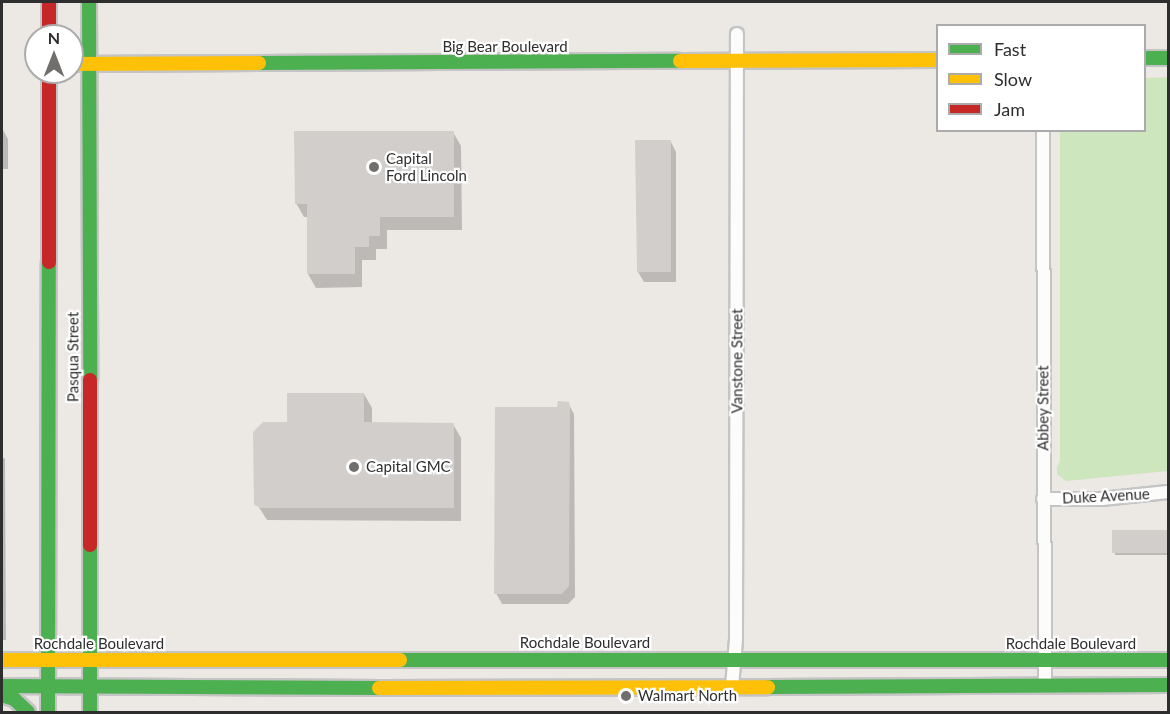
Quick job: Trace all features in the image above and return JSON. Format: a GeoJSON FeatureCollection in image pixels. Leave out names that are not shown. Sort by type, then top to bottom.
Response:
{"type":"FeatureCollection","features":[{"type":"Feature","properties":{"kind":"street"},"geometry":{"type":"LineString","coordinates":[[49,2],[49,24]]}},
{"type":"Feature","properties":{"kind":"street","name":"Pasqua Street"},"geometry":{"type":"LineString","coordinates":[[89,2],[90,712]]}},
{"type":"Feature","properties":{"kind":"street","name":"Vanstone Street"},"geometry":{"type":"LineString","coordinates":[[732,687],[736,639],[737,34]]}},
{"type":"Feature","properties":{"kind":"street"},"geometry":{"type":"LineString","coordinates":[[1146,58],[1168,58]]}},
{"type":"Feature","properties":{"kind":"street","name":"Big Bear Boulevard"},"geometry":{"type":"LineString","coordinates":[[84,64],[738,63],[936,60]]}},
{"type":"Feature","properties":{"kind":"street","name":"Pasqua Street"},"geometry":{"type":"LineString","coordinates":[[48,712],[49,84]]}},
{"type":"Feature","properties":{"kind":"street","name":"Abbey Street"},"geometry":{"type":"LineString","coordinates":[[1043,132],[1045,685]]}},
{"type":"Feature","properties":{"kind":"street","name":"Duke Avenue"},"geometry":{"type":"LineString","coordinates":[[1043,500],[1102,499],[1168,492]]}},
{"type":"Feature","properties":{"kind":"street","name":"Rochdale Boulevard"},"geometry":{"type":"LineString","coordinates":[[2,660],[1168,660]]}},
{"type":"Feature","properties":{"kind":"street"},"geometry":{"type":"LineString","coordinates":[[2,686],[1168,685]]}},
{"type":"Feature","properties":{"kind":"street"},"geometry":{"type":"LineString","coordinates":[[2,695],[14,699],[28,712]]}},
{"type":"Feature","properties":{"kind":"green space"},"geometry":{"type":"Polygon","coordinates":[[[1168,77],[1168,471],[1066,481],[1057,474],[1060,460],[1060,132],[1146,132],[1146,78],[1168,77]]]}},
{"type":"Feature","properties":{"kind":"building","name":"Capital Ford Lincoln"},"geometry":{"type":"Polygon","coordinates":[[[294,131],[454,131],[454,217],[380,217],[380,236],[369,236],[369,247],[355,247],[355,274],[307,274],[307,204],[295,204],[294,131]]]}},
{"type":"Feature","properties":{"kind":"building"},"geometry":{"type":"Polygon","coordinates":[[[635,140],[671,140],[671,272],[637,272],[635,140]]]}},
{"type":"Feature","properties":{"kind":"building","name":"Capital GMC"},"geometry":{"type":"Polygon","coordinates":[[[287,393],[364,393],[364,422],[454,423],[454,508],[261,508],[254,505],[253,432],[263,422],[287,422],[287,393]]]}},
{"type":"Feature","properties":{"kind":"building"},"geometry":{"type":"Polygon","coordinates":[[[558,401],[569,402],[570,407],[569,586],[562,594],[494,594],[495,407],[557,407],[558,401]]]}},
{"type":"Feature","properties":{"kind":"building"},"geometry":{"type":"Polygon","coordinates":[[[1112,530],[1168,530],[1168,553],[1112,553],[1112,530]]]}},
{"type":"Feature","properties":{"kind":"traffic: fast"},"geometry":{"type":"LineString","coordinates":[[89,2],[90,380]]}},
{"type":"Feature","properties":{"kind":"traffic: fast"},"geometry":{"type":"LineString","coordinates":[[1146,58],[1168,58]]}},
{"type":"Feature","properties":{"kind":"traffic: fast"},"geometry":{"type":"LineString","coordinates":[[259,63],[680,61]]}},
{"type":"Feature","properties":{"kind":"traffic: fast"},"geometry":{"type":"LineString","coordinates":[[48,712],[49,262]]}},
{"type":"Feature","properties":{"kind":"traffic: fast"},"geometry":{"type":"LineString","coordinates":[[90,545],[90,712]]}},
{"type":"Feature","properties":{"kind":"traffic: fast"},"geometry":{"type":"LineString","coordinates":[[400,660],[1168,660]]}},
{"type":"Feature","properties":{"kind":"traffic: fast"},"geometry":{"type":"LineString","coordinates":[[768,687],[1168,685]]}},
{"type":"Feature","properties":{"kind":"traffic: fast"},"geometry":{"type":"LineString","coordinates":[[2,686],[379,688]]}},
{"type":"Feature","properties":{"kind":"traffic: fast"},"geometry":{"type":"LineString","coordinates":[[2,695],[14,699],[28,712]]}},
{"type":"Feature","properties":{"kind":"traffic: slow"},"geometry":{"type":"LineString","coordinates":[[680,61],[936,60]]}},
{"type":"Feature","properties":{"kind":"traffic: slow"},"geometry":{"type":"LineString","coordinates":[[84,64],[259,63]]}},
{"type":"Feature","properties":{"kind":"traffic: slow"},"geometry":{"type":"LineString","coordinates":[[2,660],[400,660]]}},
{"type":"Feature","properties":{"kind":"traffic: slow"},"geometry":{"type":"LineString","coordinates":[[379,688],[768,687]]}},
{"type":"Feature","properties":{"kind":"traffic: jam"},"geometry":{"type":"LineString","coordinates":[[49,2],[49,24]]}},
{"type":"Feature","properties":{"kind":"traffic: jam"},"geometry":{"type":"LineString","coordinates":[[49,84],[49,262]]}},
{"type":"Feature","properties":{"kind":"traffic: jam"},"geometry":{"type":"LineString","coordinates":[[90,380],[90,545]]}},
{"type":"Feature","properties":{"kind":"place","name":"Capital Ford Lincoln"},"geometry":{"type":"Point","coordinates":[374,167]}},
{"type":"Feature","properties":{"kind":"place","name":"Capital GMC"},"geometry":{"type":"Point","coordinates":[354,467]}},
{"type":"Feature","properties":{"kind":"place","name":"Walmart North"},"geometry":{"type":"Point","coordinates":[626,696]}}]}
